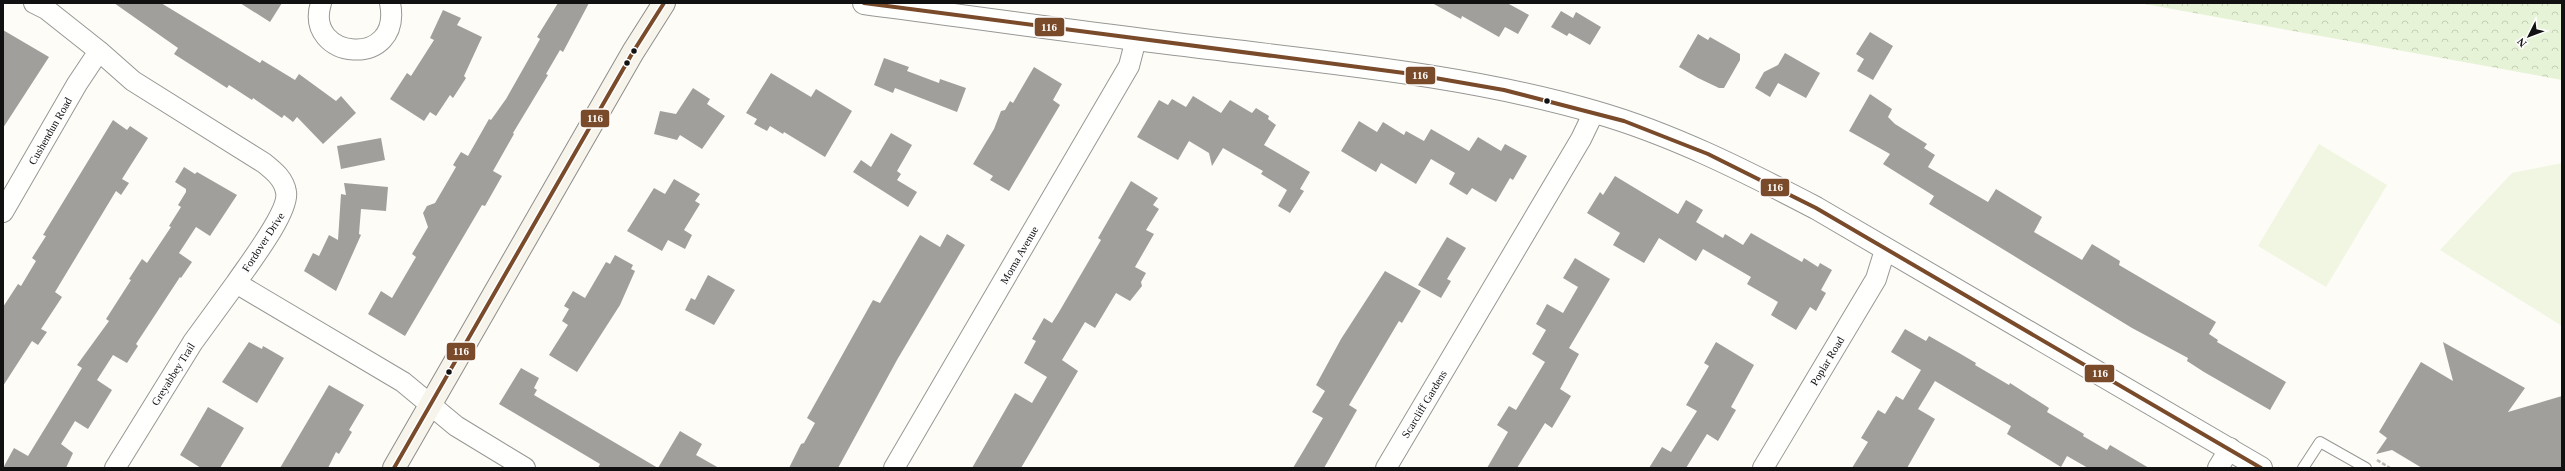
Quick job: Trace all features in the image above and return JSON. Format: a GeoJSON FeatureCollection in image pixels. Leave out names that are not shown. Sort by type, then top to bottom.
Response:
{"type":"FeatureCollection","features":[{"type":"Feature","properties":{"kind":"main road"},"geometry":{"type":"LineString","coordinates":[[394,468],[633,52],[664,3]]}},
{"type":"Feature","properties":{"kind":"street","name":"Fordover Drive"},"geometry":{"type":"LineString","coordinates":[[34,3],[46,9],[100,51],[133,81],[264,163],[280,177],[287,193],[284,210],[236,283],[403,382],[430,406],[461,430],[525,468]]}},
{"type":"Feature","properties":{"kind":"street"},"geometry":{"type":"LineString","coordinates":[[321,3],[319,21],[324,33],[332,43],[344,49],[355,51],[376,44],[385,36],[391,20],[390,3]]}},
{"type":"Feature","properties":{"kind":"street"},"geometry":{"type":"LineString","coordinates":[[864,3],[1136,39],[1426,74],[1594,112],[1631,123],[1744,171],[1816,208],[1885,250],[2230,448],[2261,468]]}},
{"type":"Feature","properties":{"kind":"street","name":"Morna Avenue"},"geometry":{"type":"LineString","coordinates":[[894,468],[1129,66],[1136,39]]}},
{"type":"Feature","properties":{"kind":"street","name":"Cushendun Road"},"geometry":{"type":"LineString","coordinates":[[3,212],[77,84],[100,51]]}},
{"type":"Feature","properties":{"kind":"street","name":"Scarcliff Gardens"},"geometry":{"type":"LineString","coordinates":[[1386,468],[1581,139],[1594,112]]}},
{"type":"Feature","properties":{"kind":"street","name":"Poplar Road"},"geometry":{"type":"LineString","coordinates":[[1763,468],[1876,279],[1885,250]]}},
{"type":"Feature","properties":{"kind":"street","name":"Greyabbey Trail"},"geometry":{"type":"LineString","coordinates":[[115,468],[193,342],[236,283]]}},
{"type":"Feature","properties":{"kind":"street"},"geometry":{"type":"LineString","coordinates":[[2218,468],[2230,448]]}},
{"type":"Feature","properties":{"kind":"lane"},"geometry":{"type":"LineString","coordinates":[[2303,468],[2320,442],[2366,468]]}},
{"type":"Feature","properties":{"kind":"green space"},"geometry":{"type":"Polygon","coordinates":[[[2139,3],[2562,3],[2562,80],[2139,3]]]}},
{"type":"Feature","properties":{"kind":"green space"},"geometry":{"type":"Polygon","coordinates":[[[2319,144],[2387,185],[2326,287],[2258,246],[2319,144]]]}},
{"type":"Feature","properties":{"kind":"green space"},"geometry":{"type":"Polygon","coordinates":[[[2562,163],[2562,326],[2440,250],[2512,173],[2562,163]]]}},
{"type":"Feature","properties":{"kind":"building"},"geometry":{"type":"Polygon","coordinates":[[[114,3],[161,3],[260,63],[262,60],[295,80],[299,74],[336,101],[341,96],[356,113],[323,144],[297,117],[293,122],[284,115],[282,118],[253,98],[252,100],[229,85],[227,88],[174,54],[178,48],[114,3]]]}},
{"type":"Feature","properties":{"kind":"building"},"geometry":{"type":"Polygon","coordinates":[[[240,3],[282,3],[270,22],[240,3]]]}},
{"type":"Feature","properties":{"kind":"building"},"geometry":{"type":"Polygon","coordinates":[[[558,3],[589,3],[563,52],[560,50],[546,74],[548,75],[513,133],[514,134],[493,171],[502,176],[485,206],[482,205],[405,336],[368,314],[381,291],[392,298],[416,257],[412,254],[428,227],[423,213],[427,206],[435,203],[456,167],[453,165],[461,152],[468,156],[489,119],[491,120],[506,99],[540,39],[537,37],[558,3]]]}},
{"type":"Feature","properties":{"kind":"building"},"geometry":{"type":"Polygon","coordinates":[[[1432,3],[1507,3],[1529,15],[1518,34],[1505,27],[1499,37],[1462,16],[1461,19],[1432,3]]]}},
{"type":"Feature","properties":{"kind":"building"},"geometry":{"type":"Polygon","coordinates":[[[443,10],[461,18],[457,25],[482,37],[464,76],[466,78],[453,98],[450,95],[436,116],[430,112],[424,121],[390,99],[407,73],[411,76],[434,40],[430,38],[443,10]]]}},
{"type":"Feature","properties":{"kind":"building"},"geometry":{"type":"Polygon","coordinates":[[[1561,11],[1573,18],[1576,12],[1601,27],[1590,45],[1569,33],[1567,36],[1551,27],[1561,11]]]}},
{"type":"Feature","properties":{"kind":"building"},"geometry":{"type":"Polygon","coordinates":[[[3,30],[49,57],[3,128],[3,30]]]}},
{"type":"Feature","properties":{"kind":"building"},"geometry":{"type":"Polygon","coordinates":[[[1870,32],[1893,46],[1873,80],[1857,71],[1864,59],[1856,54],[1870,32]]]}},
{"type":"Feature","properties":{"kind":"building"},"geometry":{"type":"Polygon","coordinates":[[[1698,34],[1708,40],[1710,37],[1740,54],[1740,60],[1724,88],[1719,88],[1679,67],[1698,34]]]}},
{"type":"Feature","properties":{"kind":"building"},"geometry":{"type":"Polygon","coordinates":[[[1785,53],[1820,73],[1806,98],[1778,83],[1770,97],[1755,88],[1764,72],[1778,65],[1785,53]]]}},
{"type":"Feature","properties":{"kind":"building"},"geometry":{"type":"Polygon","coordinates":[[[884,58],[909,67],[907,71],[939,83],[940,79],[966,88],[957,112],[895,88],[893,93],[874,85],[884,58]]]}},
{"type":"Feature","properties":{"kind":"building"},"geometry":{"type":"Polygon","coordinates":[[[1034,67],[1062,84],[1053,100],[1060,105],[1009,191],[990,180],[993,176],[973,164],[994,129],[1001,111],[1005,110],[1010,101],[1013,103],[1034,67]]]}},
{"type":"Feature","properties":{"kind":"building"},"geometry":{"type":"Polygon","coordinates":[[[771,73],[811,97],[816,89],[852,111],[825,157],[784,132],[783,134],[770,126],[767,131],[754,124],[757,119],[746,113],[771,73]]]}},
{"type":"Feature","properties":{"kind":"building"},"geometry":{"type":"Polygon","coordinates":[[[693,88],[710,99],[707,104],[725,116],[702,149],[680,135],[677,140],[654,134],[660,111],[676,114],[693,88]]]}},
{"type":"Feature","properties":{"kind":"building"},"geometry":{"type":"Polygon","coordinates":[[[1870,94],[1892,109],[1888,117],[1895,124],[1927,144],[1924,148],[1935,155],[1928,167],[1988,202],[1996,189],[2042,217],[2034,232],[2082,260],[2092,244],[2120,261],[2119,265],[2216,322],[2209,334],[2218,340],[2217,342],[2286,382],[2270,410],[2204,372],[2187,361],[2188,358],[2132,328],[1929,204],[1934,196],[1883,164],[1890,154],[1849,131],[1870,94]]]}},
{"type":"Feature","properties":{"kind":"building"},"geometry":{"type":"Polygon","coordinates":[[[1193,96],[1221,113],[1230,100],[1252,113],[1256,108],[1269,116],[1268,119],[1276,125],[1264,145],[1310,172],[1300,189],[1304,191],[1290,213],[1278,206],[1287,190],[1261,174],[1263,171],[1223,148],[1212,166],[1209,153],[1189,141],[1178,160],[1137,137],[1159,100],[1168,105],[1172,99],[1186,107],[1193,96]]]}},
{"type":"Feature","properties":{"kind":"building"},"geometry":{"type":"Polygon","coordinates":[[[113,120],[127,130],[130,126],[148,138],[122,179],[129,183],[121,195],[116,191],[55,292],[62,297],[41,329],[47,332],[38,345],[32,341],[3,386],[3,307],[18,284],[21,286],[36,261],[32,258],[46,236],[43,235],[113,120]]]}},
{"type":"Feature","properties":{"kind":"building"},"geometry":{"type":"Polygon","coordinates":[[[1359,121],[1377,132],[1383,122],[1404,135],[1406,131],[1424,141],[1431,129],[1469,151],[1478,137],[1501,151],[1505,144],[1527,156],[1513,180],[1510,178],[1496,202],[1472,188],[1467,195],[1449,184],[1455,173],[1431,159],[1416,184],[1381,163],[1376,172],[1341,151],[1359,121]]]}},
{"type":"Feature","properties":{"kind":"building"},"geometry":{"type":"Polygon","coordinates":[[[891,133],[912,145],[897,171],[901,174],[897,180],[917,192],[908,207],[853,172],[861,160],[871,167],[891,133]]]}},
{"type":"Feature","properties":{"kind":"building"},"geometry":{"type":"Polygon","coordinates":[[[381,138],[385,160],[341,169],[337,146],[381,138]]]}},
{"type":"Feature","properties":{"kind":"building"},"geometry":{"type":"Polygon","coordinates":[[[184,167],[195,174],[197,172],[237,195],[210,236],[196,227],[179,253],[192,262],[181,278],[180,277],[136,344],[138,346],[127,363],[113,355],[97,380],[112,390],[88,429],[75,421],[61,444],[73,453],[66,468],[3,468],[14,448],[28,456],[82,368],[77,365],[109,321],[106,319],[131,280],[129,279],[142,259],[147,263],[171,227],[169,226],[181,207],[178,205],[186,192],[186,189],[175,182],[184,167]]]}},
{"type":"Feature","properties":{"kind":"building"},"geometry":{"type":"Polygon","coordinates":[[[1615,176],[1678,214],[1686,200],[1703,210],[1696,222],[1723,238],[1725,234],[1743,245],[1751,233],[1802,262],[1804,258],[1818,267],[1820,263],[1832,270],[1821,290],[1826,293],[1816,311],[1810,307],[1796,330],[1771,315],[1778,302],[1747,284],[1751,277],[1703,249],[1696,261],[1659,238],[1644,263],[1613,245],[1620,233],[1587,213],[1600,192],[1603,195],[1615,176]]]}},
{"type":"Feature","properties":{"kind":"building"},"geometry":{"type":"Polygon","coordinates":[[[674,179],[700,194],[695,201],[700,204],[684,230],[692,235],[685,249],[668,240],[662,251],[627,231],[654,188],[665,194],[674,179]]]}},
{"type":"Feature","properties":{"kind":"building"},"geometry":{"type":"Polygon","coordinates":[[[1131,181],[1158,198],[1153,205],[1159,209],[1146,230],[1154,234],[1135,267],[1146,273],[1141,282],[1142,286],[1130,301],[1116,293],[1095,328],[1085,322],[1062,360],[1078,371],[1021,468],[972,468],[1015,393],[1032,403],[1047,377],[1024,363],[1036,341],[1032,339],[1044,318],[1052,323],[1059,312],[1101,240],[1098,238],[1131,181]]]}},
{"type":"Feature","properties":{"kind":"building"},"geometry":{"type":"Polygon","coordinates":[[[344,183],[388,187],[386,211],[361,209],[359,234],[361,235],[336,291],[304,271],[313,253],[319,256],[329,235],[338,240],[341,194],[346,195],[344,183]]]}},
{"type":"Feature","properties":{"kind":"building"},"geometry":{"type":"Polygon","coordinates":[[[947,234],[965,245],[897,360],[838,468],[789,468],[801,444],[804,443],[815,423],[807,418],[873,300],[880,303],[920,235],[940,247],[947,234]]]}},
{"type":"Feature","properties":{"kind":"building"},"geometry":{"type":"Polygon","coordinates":[[[1447,237],[1466,248],[1447,279],[1451,281],[1441,298],[1418,285],[1447,237]]]}},
{"type":"Feature","properties":{"kind":"building"},"geometry":{"type":"Polygon","coordinates":[[[615,255],[633,265],[631,269],[635,271],[620,305],[577,372],[549,355],[568,325],[562,321],[569,309],[564,306],[573,291],[585,298],[606,262],[610,264],[615,255]]]}},
{"type":"Feature","properties":{"kind":"building"},"geometry":{"type":"Polygon","coordinates":[[[1575,258],[1610,279],[1569,348],[1579,354],[1560,389],[1571,396],[1552,428],[1545,423],[1517,468],[1487,468],[1508,432],[1497,425],[1509,406],[1516,410],[1545,362],[1532,354],[1546,330],[1536,324],[1547,304],[1563,313],[1578,287],[1563,278],[1575,258]]]}},
{"type":"Feature","properties":{"kind":"building"},"geometry":{"type":"Polygon","coordinates":[[[1385,271],[1421,291],[1402,323],[1399,321],[1349,405],[1357,410],[1324,468],[1293,468],[1323,418],[1312,412],[1325,391],[1316,385],[1341,339],[1385,271]]]}},
{"type":"Feature","properties":{"kind":"building"},"geometry":{"type":"Polygon","coordinates":[[[708,275],[735,290],[714,325],[685,310],[691,298],[695,300],[708,275]]]}},
{"type":"Feature","properties":{"kind":"building"},"geometry":{"type":"Polygon","coordinates":[[[1905,329],[1926,341],[1929,336],[1959,353],[1976,363],[1975,365],[2009,385],[2010,383],[2049,408],[2047,412],[2084,434],[2083,436],[2107,450],[2110,445],[2149,468],[2088,468],[2067,456],[2061,467],[2007,434],[2011,426],[1935,381],[1918,409],[1935,419],[1907,468],[1852,468],[1868,442],[1861,438],[1878,410],[1885,414],[1896,396],[1903,400],[1921,370],[1891,352],[1905,329]]]}},
{"type":"Feature","properties":{"kind":"building"},"geometry":{"type":"Polygon","coordinates":[[[249,342],[262,349],[263,346],[284,358],[257,403],[222,382],[249,342]]]}},
{"type":"Feature","properties":{"kind":"building"},"geometry":{"type":"Polygon","coordinates":[[[1716,342],[1754,365],[1731,407],[1736,410],[1718,441],[1707,434],[1686,468],[1649,468],[1662,447],[1671,452],[1697,411],[1686,405],[1709,366],[1704,363],[1716,342]]]}},
{"type":"Feature","properties":{"kind":"building"},"geometry":{"type":"Polygon","coordinates":[[[2443,342],[2525,388],[2508,412],[2562,396],[2562,468],[2422,468],[2392,450],[2376,454],[2387,438],[2379,432],[2421,362],[2453,381],[2443,342]]]}},
{"type":"Feature","properties":{"kind":"building"},"geometry":{"type":"Polygon","coordinates":[[[521,368],[539,378],[534,388],[537,390],[534,395],[658,468],[598,468],[600,464],[499,404],[521,368]]]}},
{"type":"Feature","properties":{"kind":"building"},"geometry":{"type":"Polygon","coordinates":[[[329,385],[364,405],[349,430],[352,432],[339,454],[336,452],[328,468],[280,468],[329,385]]]}},
{"type":"Feature","properties":{"kind":"building"},"geometry":{"type":"Polygon","coordinates":[[[208,407],[244,428],[220,468],[201,468],[180,455],[208,407]]]}},
{"type":"Feature","properties":{"kind":"building"},"geometry":{"type":"Polygon","coordinates":[[[680,431],[702,444],[696,455],[719,468],[658,468],[680,431]]]}},
{"type":"Feature","properties":{"kind":"transit line","name":"116"},"geometry":{"type":"LineString","coordinates":[[394,468],[633,52],[664,3]]}},
{"type":"Feature","properties":{"kind":"transit line","name":"116"},"geometry":{"type":"LineString","coordinates":[[864,3],[1412,74],[1504,90],[1624,121],[1708,154],[1816,208],[2261,468]]}}]}
